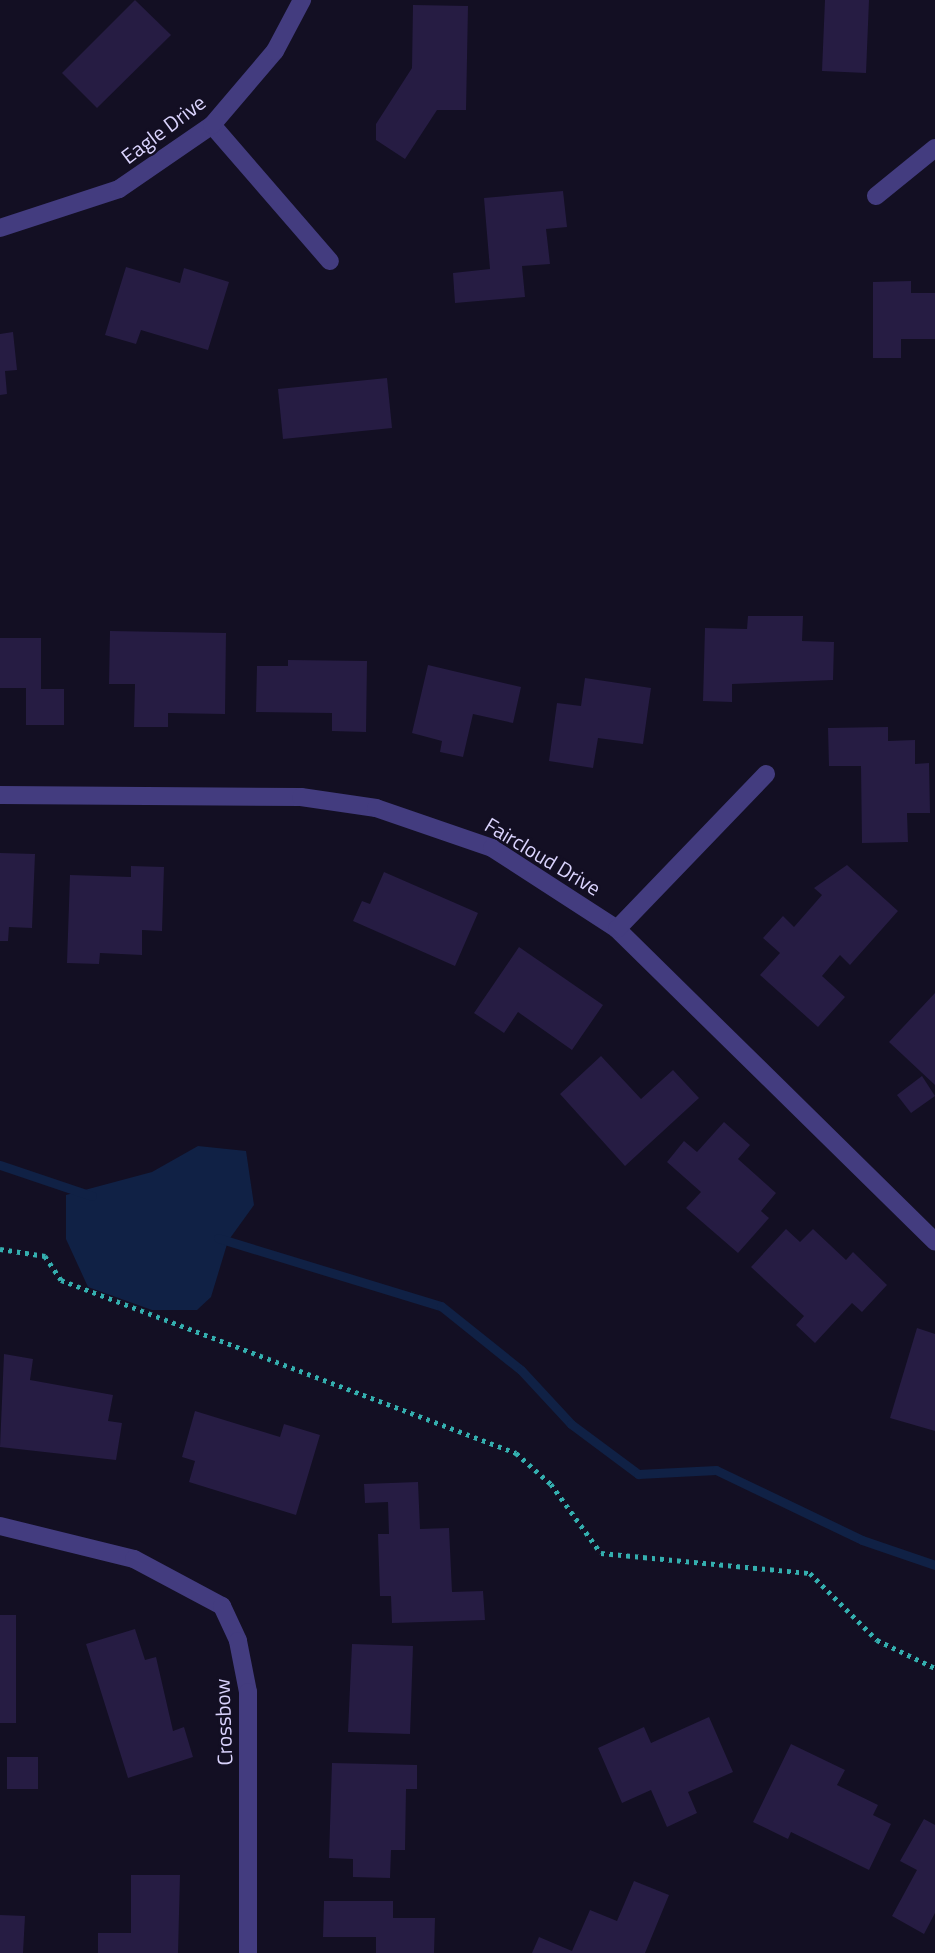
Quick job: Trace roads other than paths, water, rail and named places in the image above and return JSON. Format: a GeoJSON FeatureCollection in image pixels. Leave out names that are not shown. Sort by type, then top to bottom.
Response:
{"type":"FeatureCollection","features":[{"type":"Feature","properties":{"kind":"street","name":"Eagle Drive"},"geometry":{"type":"LineString","coordinates":[[0,228],[119,189],[212,125],[275,51],[302,0]]}},
{"type":"Feature","properties":{"kind":"street"},"geometry":{"type":"LineString","coordinates":[[212,125],[330,261]]}},
{"type":"Feature","properties":{"kind":"street"},"geometry":{"type":"LineString","coordinates":[[876,196],[935,148]]}},
{"type":"Feature","properties":{"kind":"street"},"geometry":{"type":"LineString","coordinates":[[617,929],[766,774]]}},
{"type":"Feature","properties":{"kind":"street","name":"Faircloud Drive"},"geometry":{"type":"LineString","coordinates":[[0,795],[301,797],[376,808],[492,848],[617,929],[935,1242]]}},
{"type":"Feature","properties":{"kind":"street","name":"Crossbow"},"geometry":{"type":"LineString","coordinates":[[0,1526],[134,1559],[222,1606],[238,1640],[248,1692],[248,1953]]}},
{"type":"Feature","properties":{"kind":"water"},"geometry":{"type":"Polygon","coordinates":[[[198,1146],[246,1151],[254,1205],[228,1241],[211,1297],[197,1310],[152,1310],[88,1287],[66,1239],[66,1195],[152,1172],[198,1146]]]}},
{"type":"Feature","properties":{"kind":"waterway"},"geometry":{"type":"LineString","coordinates":[[0,1165],[92,1196]]}},
{"type":"Feature","properties":{"kind":"waterway"},"geometry":{"type":"LineString","coordinates":[[218,1238],[441,1306],[521,1370],[571,1424],[638,1474],[716,1470],[862,1540],[935,1565]]}}]}
